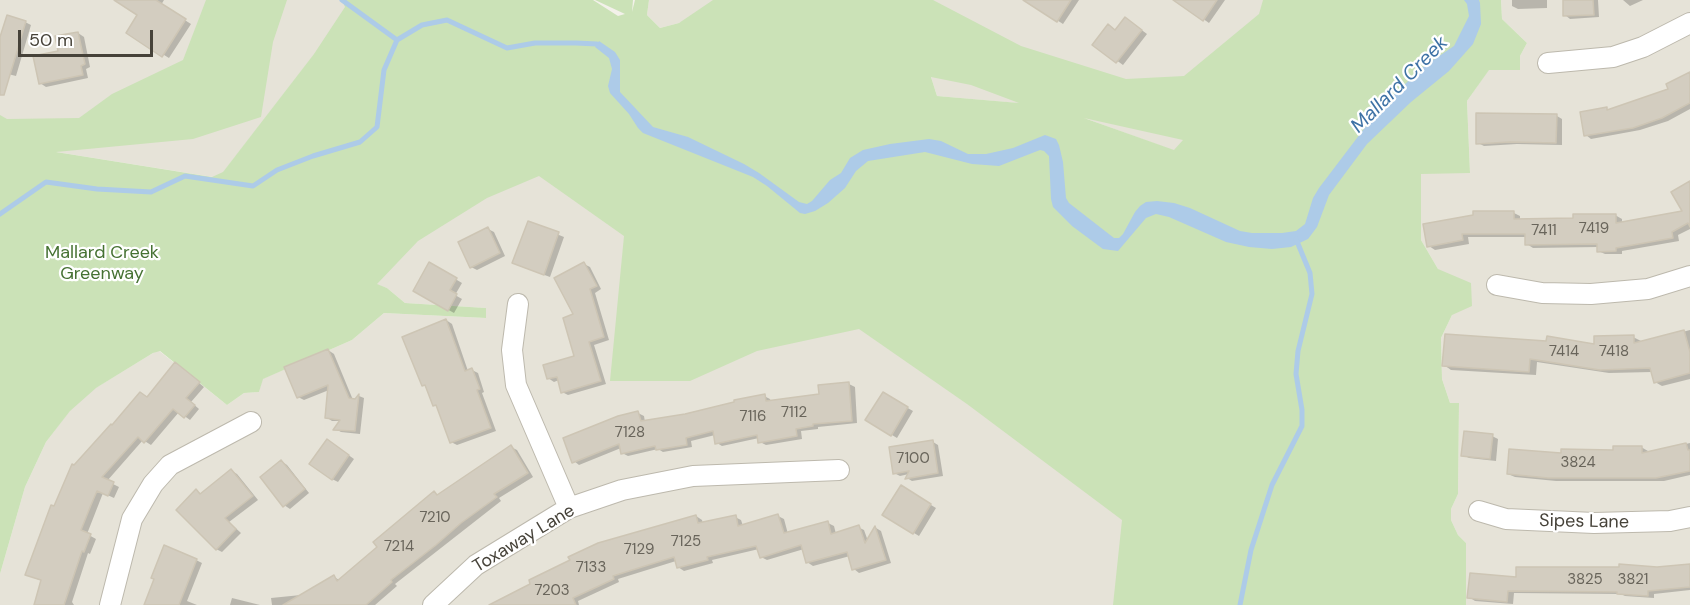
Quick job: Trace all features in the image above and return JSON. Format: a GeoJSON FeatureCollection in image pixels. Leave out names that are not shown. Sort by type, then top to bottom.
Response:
{"type":"FeatureCollection","features":[{"type":"Feature","properties":{"kind":"street"},"geometry":{"type":"LineString","coordinates":[[1548,63],[1613,57],[1643,47],[1690,23]]}},
{"type":"Feature","properties":{"kind":"street"},"geometry":{"type":"LineString","coordinates":[[1497,285],[1542,293],[1591,294],[1648,289],[1690,276]]}},
{"type":"Feature","properties":{"kind":"street"},"geometry":{"type":"LineString","coordinates":[[518,304],[512,350],[516,385],[569,508]]}},
{"type":"Feature","properties":{"kind":"street"},"geometry":{"type":"LineString","coordinates":[[110,605],[132,519],[153,484],[170,465],[250,422]]}},
{"type":"Feature","properties":{"kind":"street","name":"Toxaway Lane"},"geometry":{"type":"LineString","coordinates":[[433,605],[476,565],[569,508],[622,490],[693,476],[839,470]]}},
{"type":"Feature","properties":{"kind":"street","name":"Sipes Lane"},"geometry":{"type":"LineString","coordinates":[[1479,511],[1506,519],[1594,523],[1653,522],[1690,517]]}},
{"type":"Feature","properties":{"kind":"shaded area"},"geometry":{"type":"Polygon","coordinates":[[[0,0],[342,0],[348,11],[219,178],[0,143],[0,0]]]}},
{"type":"Feature","properties":{"kind":"shaded area"},"geometry":{"type":"Polygon","coordinates":[[[649,0],[767,0],[660,28],[647,15],[649,0]]]}},
{"type":"Feature","properties":{"kind":"shaded area"},"geometry":{"type":"Polygon","coordinates":[[[907,0],[1296,0],[1175,151],[1051,106],[937,96],[907,0]]]}},
{"type":"Feature","properties":{"kind":"shaded area"},"geometry":{"type":"Polygon","coordinates":[[[1501,0],[1690,0],[1690,605],[1466,605],[1466,543],[1458,535],[1451,520],[1451,509],[1458,494],[1459,403],[1450,403],[1442,379],[1441,338],[1452,315],[1438,269],[1421,240],[1421,173],[1470,173],[1467,101],[1489,69],[1520,70],[1520,56],[1527,43],[1502,19],[1501,0]]]}},
{"type":"Feature","properties":{"kind":"shaded area"},"geometry":{"type":"Polygon","coordinates":[[[387,48],[1378,605],[0,605],[0,574],[25,487],[46,442],[79,398],[158,350],[227,405],[244,393],[259,392],[262,379],[352,340],[384,313],[486,318],[486,308],[405,303],[387,288],[281,253],[387,48]]]}},
{"type":"Feature","properties":{"kind":"green space","name":"Mallard Creek Greenway"},"geometry":{"type":"Polygon","coordinates":[[[206,0],[287,0],[273,42],[261,117],[193,139],[56,152],[212,177],[223,172],[314,54],[345,7],[342,0],[593,0],[618,16],[625,14],[595,0],[633,0],[632,12],[635,0],[649,0],[647,15],[660,28],[679,23],[713,0],[933,0],[1021,46],[1126,79],[1184,76],[1259,14],[1263,0],[1501,0],[1502,19],[1527,43],[1520,56],[1520,70],[1489,70],[1467,101],[1470,173],[1421,174],[1421,240],[1438,269],[1471,283],[1472,306],[1452,315],[1441,338],[1442,379],[1450,403],[1459,403],[1458,494],[1451,509],[1451,520],[1458,535],[1466,543],[1466,605],[1113,605],[1122,520],[967,404],[859,329],[757,351],[690,381],[610,381],[624,236],[539,176],[487,198],[418,241],[377,284],[387,288],[405,303],[486,308],[486,318],[384,313],[352,340],[263,379],[259,392],[244,393],[227,405],[160,351],[96,388],[70,411],[46,442],[25,487],[0,574],[0,115],[7,119],[79,118],[112,94],[183,60],[206,0]],[[931,77],[937,96],[1019,103],[971,85],[931,77]],[[1084,118],[1174,150],[1183,140],[1084,118]]]}},
{"type":"Feature","properties":{"kind":"water"},"geometry":{"type":"Polygon","coordinates":[[[1464,0],[1479,0],[1480,3],[1481,24],[1473,44],[1449,71],[1411,102],[1367,144],[1329,195],[1317,227],[1308,239],[1291,247],[1272,249],[1226,242],[1169,217],[1156,214],[1146,218],[1118,251],[1103,249],[1072,226],[1053,207],[1049,156],[1040,150],[999,166],[972,164],[925,152],[868,161],[856,171],[845,188],[828,203],[815,211],[800,213],[753,177],[643,133],[610,93],[608,86],[612,69],[609,58],[595,47],[599,41],[615,52],[620,60],[620,92],[653,127],[688,137],[744,164],[799,202],[807,204],[812,201],[830,180],[841,173],[850,158],[863,150],[929,139],[941,141],[968,154],[986,154],[1013,148],[1045,135],[1056,139],[1059,145],[1066,198],[1069,203],[1114,238],[1119,238],[1123,234],[1140,206],[1146,202],[1157,201],[1190,208],[1240,231],[1282,233],[1296,231],[1305,224],[1313,198],[1319,188],[1379,109],[1423,67],[1454,46],[1469,16],[1464,0]]]}},
{"type":"Feature","properties":{"kind":"building"},"geometry":{"type":"Polygon","coordinates":[[[114,0],[156,0],[186,19],[162,57],[126,33],[137,15],[114,0]]]}},
{"type":"Feature","properties":{"kind":"building"},"geometry":{"type":"Polygon","coordinates":[[[1023,0],[1071,0],[1057,22],[1023,0]]]}},
{"type":"Feature","properties":{"kind":"building"},"geometry":{"type":"Polygon","coordinates":[[[1173,0],[1217,0],[1203,21],[1173,0]]]}},
{"type":"Feature","properties":{"kind":"building"},"geometry":{"type":"Polygon","coordinates":[[[1563,0],[1593,0],[1594,15],[1563,16],[1563,0]]]}},
{"type":"Feature","properties":{"kind":"building"},"geometry":{"type":"Polygon","coordinates":[[[7,15],[26,21],[4,95],[0,95],[0,37],[7,15]]]}},
{"type":"Feature","properties":{"kind":"building"},"geometry":{"type":"Polygon","coordinates":[[[1125,17],[1142,30],[1116,63],[1092,45],[1108,24],[1115,30],[1125,17]]]}},
{"type":"Feature","properties":{"kind":"building"},"geometry":{"type":"Polygon","coordinates":[[[78,32],[85,64],[81,66],[83,75],[39,84],[33,56],[58,51],[55,36],[78,32]]]}},
{"type":"Feature","properties":{"kind":"building"},"geometry":{"type":"Polygon","coordinates":[[[1690,72],[1690,103],[1662,118],[1633,128],[1584,136],[1580,112],[1607,107],[1607,110],[1668,89],[1666,84],[1690,72]]]}},
{"type":"Feature","properties":{"kind":"building"},"geometry":{"type":"Polygon","coordinates":[[[1476,113],[1557,114],[1556,143],[1476,144],[1476,113]]]}},
{"type":"Feature","properties":{"kind":"building"},"geometry":{"type":"Polygon","coordinates":[[[1690,181],[1690,227],[1688,223],[1672,232],[1673,238],[1616,248],[1616,251],[1597,252],[1597,244],[1525,245],[1525,234],[1462,234],[1463,240],[1427,247],[1423,224],[1473,215],[1473,211],[1514,211],[1514,219],[1573,218],[1573,214],[1616,214],[1616,223],[1682,211],[1671,192],[1690,181]]]}},
{"type":"Feature","properties":{"kind":"building"},"geometry":{"type":"Polygon","coordinates":[[[528,221],[559,232],[544,275],[512,263],[528,221]]]}},
{"type":"Feature","properties":{"kind":"building"},"geometry":{"type":"Polygon","coordinates":[[[488,227],[500,253],[470,268],[458,242],[488,227]]]}},
{"type":"Feature","properties":{"kind":"building"},"geometry":{"type":"Polygon","coordinates":[[[429,262],[457,278],[450,290],[457,294],[448,311],[413,291],[429,262]]]}},
{"type":"Feature","properties":{"kind":"building"},"geometry":{"type":"Polygon","coordinates":[[[584,262],[597,286],[590,289],[604,337],[589,342],[601,381],[561,393],[557,377],[547,379],[543,365],[574,356],[563,318],[573,314],[554,278],[584,262]]]}},
{"type":"Feature","properties":{"kind":"building"},"geometry":{"type":"Polygon","coordinates":[[[446,319],[465,371],[472,368],[480,389],[477,390],[491,428],[450,443],[436,405],[433,406],[425,385],[422,386],[402,337],[446,319]]]}},
{"type":"Feature","properties":{"kind":"building"},"geometry":{"type":"Polygon","coordinates":[[[1684,330],[1690,352],[1690,373],[1654,383],[1650,368],[1600,370],[1530,359],[1529,372],[1442,366],[1445,334],[1546,341],[1547,336],[1594,344],[1594,336],[1634,335],[1634,343],[1684,330]]]}},
{"type":"Feature","properties":{"kind":"building"},"geometry":{"type":"Polygon","coordinates":[[[328,349],[349,398],[355,399],[359,394],[355,431],[333,430],[340,420],[325,418],[328,385],[297,398],[284,367],[328,349]]]}},
{"type":"Feature","properties":{"kind":"building"},"geometry":{"type":"Polygon","coordinates":[[[175,362],[200,382],[186,398],[195,405],[184,418],[173,409],[144,443],[138,437],[102,477],[114,482],[108,496],[97,491],[91,505],[81,530],[91,534],[84,552],[82,551],[64,605],[34,605],[41,580],[25,575],[51,505],[54,506],[72,464],[74,465],[112,425],[140,392],[147,397],[175,362]]]}},
{"type":"Feature","properties":{"kind":"building"},"geometry":{"type":"Polygon","coordinates":[[[849,382],[852,421],[813,424],[813,426],[796,429],[797,436],[758,443],[757,435],[715,444],[713,431],[686,438],[687,445],[656,450],[655,446],[621,454],[619,444],[572,463],[563,438],[618,416],[638,411],[641,421],[685,414],[765,394],[766,401],[819,394],[818,385],[849,382]]]}},
{"type":"Feature","properties":{"kind":"building"},"geometry":{"type":"Polygon","coordinates":[[[883,392],[908,407],[891,436],[865,420],[883,392]]]}},
{"type":"Feature","properties":{"kind":"building"},"geometry":{"type":"Polygon","coordinates":[[[1464,431],[1493,434],[1490,459],[1461,456],[1464,431]]]}},
{"type":"Feature","properties":{"kind":"building"},"geometry":{"type":"Polygon","coordinates":[[[327,439],[349,455],[332,480],[309,464],[327,439]]]}},
{"type":"Feature","properties":{"kind":"building"},"geometry":{"type":"Polygon","coordinates":[[[933,440],[938,473],[905,479],[909,471],[893,474],[889,447],[933,440]]]}},
{"type":"Feature","properties":{"kind":"building"},"geometry":{"type":"Polygon","coordinates":[[[1686,443],[1690,450],[1690,471],[1656,478],[1548,478],[1507,474],[1509,449],[1561,453],[1561,449],[1613,450],[1613,446],[1642,446],[1642,453],[1686,443]]]}},
{"type":"Feature","properties":{"kind":"building"},"geometry":{"type":"Polygon","coordinates":[[[511,445],[528,473],[494,494],[497,497],[391,580],[392,582],[366,605],[283,605],[334,575],[337,581],[377,547],[373,542],[434,491],[437,495],[511,445]]]}},
{"type":"Feature","properties":{"kind":"building"},"geometry":{"type":"Polygon","coordinates":[[[281,460],[305,489],[283,507],[260,477],[281,460]]]}},
{"type":"Feature","properties":{"kind":"building"},"geometry":{"type":"Polygon","coordinates":[[[231,469],[253,496],[225,518],[236,529],[216,550],[176,510],[196,489],[200,494],[231,469]]]}},
{"type":"Feature","properties":{"kind":"building"},"geometry":{"type":"Polygon","coordinates":[[[901,485],[931,504],[913,534],[882,515],[901,485]]]}},
{"type":"Feature","properties":{"kind":"building"},"geometry":{"type":"Polygon","coordinates":[[[778,514],[784,533],[828,521],[831,534],[859,525],[865,543],[875,526],[886,560],[852,570],[847,552],[806,563],[801,545],[760,558],[756,546],[707,557],[708,560],[677,568],[674,557],[613,576],[614,579],[573,598],[576,605],[489,605],[530,584],[529,580],[570,560],[568,557],[598,543],[696,515],[698,523],[736,515],[738,526],[778,514]]]}},
{"type":"Feature","properties":{"kind":"building"},"geometry":{"type":"Polygon","coordinates":[[[164,545],[197,559],[179,605],[144,605],[154,579],[151,578],[164,545]]]}},
{"type":"Feature","properties":{"kind":"building"},"geometry":{"type":"Polygon","coordinates":[[[1619,564],[1657,567],[1690,564],[1690,587],[1648,591],[1648,596],[1617,594],[1617,592],[1508,591],[1507,602],[1467,598],[1470,573],[1516,577],[1516,567],[1619,567],[1619,564]]]}},
{"type":"Feature","properties":{"kind":"waterway"},"geometry":{"type":"LineString","coordinates":[[342,0],[397,40]]}},
{"type":"Feature","properties":{"kind":"waterway","name":"Mallard Creek"},"geometry":{"type":"LineString","coordinates":[[0,214],[46,182],[97,189],[151,192],[185,176],[253,186],[277,170],[360,142],[377,127],[384,70],[397,40],[422,25],[447,20],[507,48],[535,43],[597,44],[603,48]]}},
{"type":"Feature","properties":{"kind":"waterway"},"geometry":{"type":"LineString","coordinates":[[1240,605],[1251,550],[1272,485],[1302,426],[1302,410],[1296,374],[1298,351],[1312,294],[1310,273],[1296,239]]}}]}
